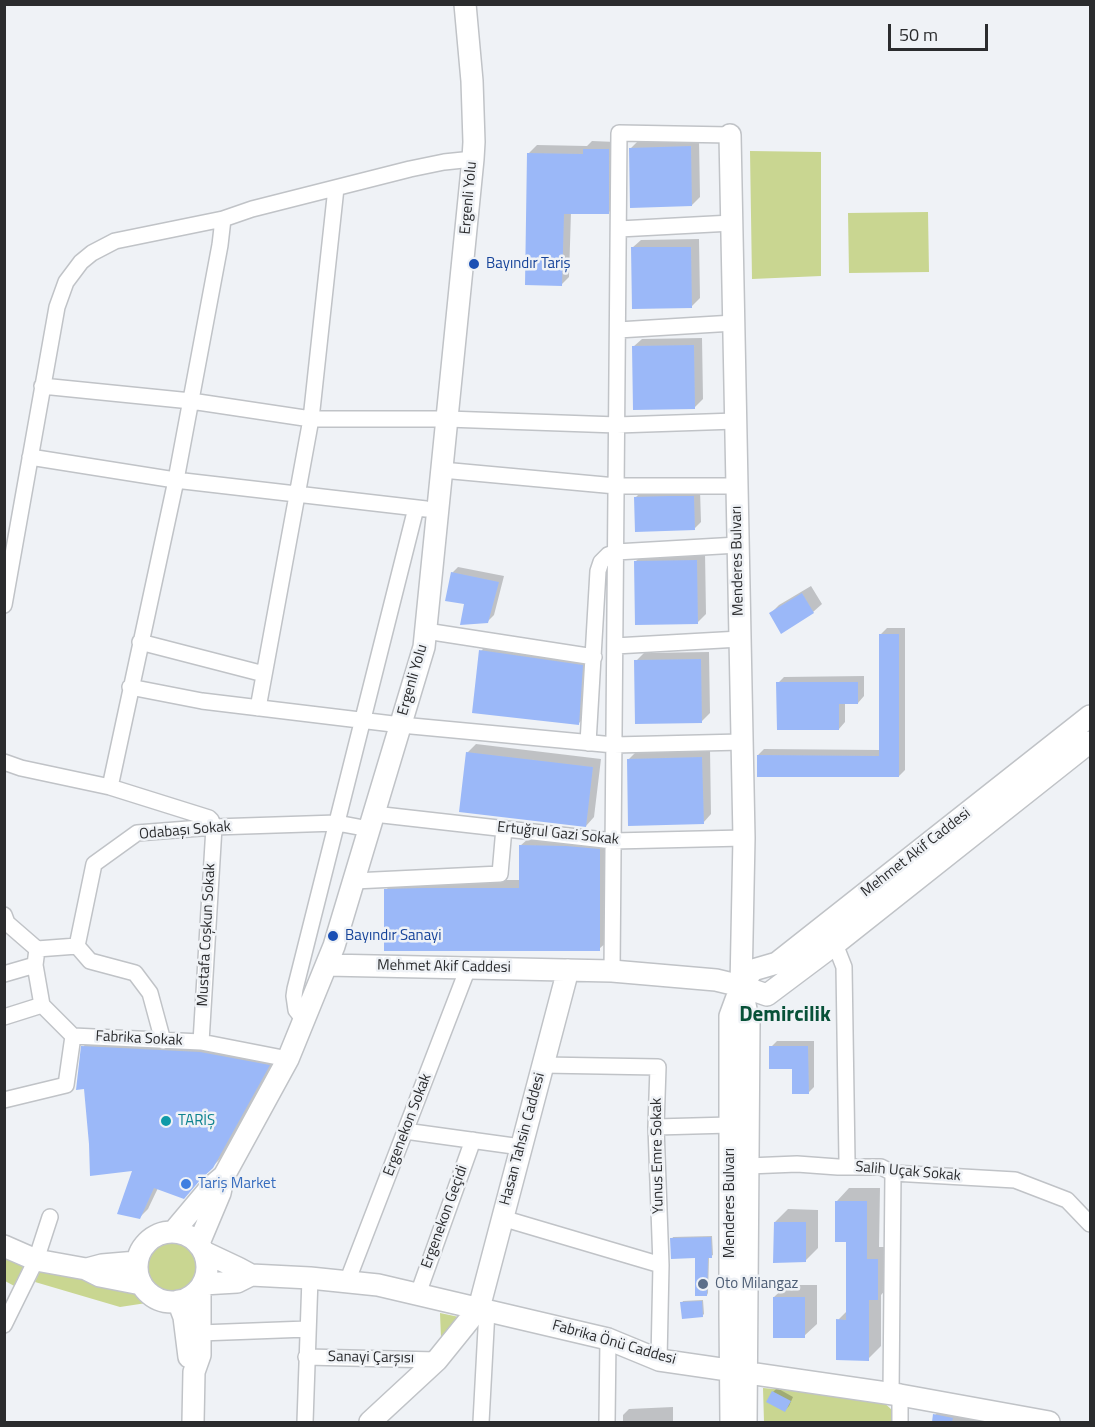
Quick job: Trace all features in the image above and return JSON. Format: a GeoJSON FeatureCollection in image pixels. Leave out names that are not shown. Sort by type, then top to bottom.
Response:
{"type":"FeatureCollection","features":[{"type":"Feature","properties":{"kind":"street","name":"Ergenli Yolu"},"geometry":{"type":"LineString","coordinates":[[174,1232],[211,1187],[224,1176],[288,1059],[334,946],[424,647],[473,159],[472,81],[465,4]]}},
{"type":"Feature","properties":{"kind":"street"},"geometry":{"type":"LineString","coordinates":[[612,971],[619,133],[730,135]]}},
{"type":"Feature","properties":{"kind":"street","name":"Menderes Bulvarı"},"geometry":{"type":"LineString","coordinates":[[730,135],[744,838],[741,986],[749,1023],[748,1166],[738,1372],[731,1422]]}},
{"type":"Feature","properties":{"kind":"street"},"geometry":{"type":"LineString","coordinates":[[4,605],[57,307],[66,282],[81,262],[92,253],[115,241],[223,219],[252,209],[410,169],[473,159]]}},
{"type":"Feature","properties":{"kind":"street"},"geometry":{"type":"LineString","coordinates":[[258,708],[311,419],[336,188]]}},
{"type":"Feature","properties":{"kind":"street"},"geometry":{"type":"LineString","coordinates":[[110,787],[176,480],[223,219]]}},
{"type":"Feature","properties":{"kind":"street"},"geometry":{"type":"LineString","coordinates":[[619,229],[732,224]]}},
{"type":"Feature","properties":{"kind":"street"},"geometry":{"type":"LineString","coordinates":[[618,330],[734,323]]}},
{"type":"Feature","properties":{"kind":"street"},"geometry":{"type":"LineString","coordinates":[[42,386],[191,401],[311,419],[447,419],[617,425],[735,421]]}},
{"type":"Feature","properties":{"kind":"street"},"geometry":{"type":"LineString","coordinates":[[30,457],[176,480],[438,510]]}},
{"type":"Feature","properties":{"kind":"street"},"geometry":{"type":"LineString","coordinates":[[442,470],[616,486],[737,486]]}},
{"type":"Feature","properties":{"kind":"street"},"geometry":{"type":"LineString","coordinates":[[304,1020],[296,1010],[294,996],[416,508]]}},
{"type":"Feature","properties":{"kind":"street"},"geometry":{"type":"LineString","coordinates":[[588,743],[599,566],[604,558],[616,552],[738,545]]}},
{"type":"Feature","properties":{"kind":"street"},"geometry":{"type":"LineString","coordinates":[[426,631],[594,657]]}},
{"type":"Feature","properties":{"kind":"street"},"geometry":{"type":"LineString","coordinates":[[615,645],[740,639]]}},
{"type":"Feature","properties":{"kind":"street"},"geometry":{"type":"LineString","coordinates":[[140,642],[264,674]]}},
{"type":"Feature","properties":{"kind":"street"},"geometry":{"type":"LineString","coordinates":[[130,687],[202,701],[362,721],[588,743],[614,745],[742,742]]}},
{"type":"Feature","properties":{"kind":"street","name":"Mehmet Akif Caddesi"},"geometry":{"type":"LineString","coordinates":[[741,986],[753,970],[777,963],[1090,716]]}},
{"type":"Feature","properties":{"kind":"street","name":"Mehmet Akif Caddesi"},"geometry":{"type":"LineString","coordinates":[[327,965],[612,971],[716,980],[767,996],[1090,742]]}},
{"type":"Feature","properties":{"kind":"street"},"geometry":{"type":"LineString","coordinates":[[4,762],[21,768],[110,787],[209,818],[214,827]]}},
{"type":"Feature","properties":{"kind":"street","name":"Odabaşı Sokak"},"geometry":{"type":"LineString","coordinates":[[77,946],[94,864],[137,833],[214,827],[372,821]]}},
{"type":"Feature","properties":{"kind":"street","name":"Ertuğrul Gazi Sokak"},"geometry":{"type":"LineString","coordinates":[[372,821],[504,828],[613,841],[744,838]]}},
{"type":"Feature","properties":{"kind":"street","name":"Mustafa Coşkun Sokak"},"geometry":{"type":"LineString","coordinates":[[201,1042],[214,827]]}},
{"type":"Feature","properties":{"kind":"street"},"geometry":{"type":"LineString","coordinates":[[354,881],[500,874],[504,828]]}},
{"type":"Feature","properties":{"kind":"street"},"geometry":{"type":"LineString","coordinates":[[4,915],[7,923],[37,949],[77,946],[90,961],[135,973],[150,993],[163,1041]]}},
{"type":"Feature","properties":{"kind":"street"},"geometry":{"type":"LineString","coordinates":[[835,944],[844,967],[847,1161]]}},
{"type":"Feature","properties":{"kind":"street"},"geometry":{"type":"LineString","coordinates":[[4,1017],[42,1005],[35,965],[37,949]]}},
{"type":"Feature","properties":{"kind":"street"},"geometry":{"type":"LineString","coordinates":[[4,974],[35,965]]}},
{"type":"Feature","properties":{"kind":"street","name":"Ergenekon Sokak"},"geometry":{"type":"LineString","coordinates":[[347,1282],[468,968]]}},
{"type":"Feature","properties":{"kind":"street","name":"Hasan Tahsin Caddesi"},"geometry":{"type":"LineString","coordinates":[[481,1422],[483,1309],[502,1218],[568,970]]}},
{"type":"Feature","properties":{"kind":"street","name":"Menderes Bulvarı"},"geometry":{"type":"LineString","coordinates":[[741,986],[730,1016],[730,1125],[738,1372],[746,1422]]}},
{"type":"Feature","properties":{"kind":"street","name":"Fabrika Sokak"},"geometry":{"type":"LineString","coordinates":[[42,1005],[73,1036],[201,1042],[288,1059]]}},
{"type":"Feature","properties":{"kind":"street"},"geometry":{"type":"LineString","coordinates":[[4,1100],[66,1085],[73,1036]]}},
{"type":"Feature","properties":{"kind":"street","name":"Yunus Emre Sokak"},"geometry":{"type":"LineString","coordinates":[[543,1065],[658,1067],[656,1127],[661,1264],[659,1360]]}},
{"type":"Feature","properties":{"kind":"street"},"geometry":{"type":"LineString","coordinates":[[656,1127],[730,1125]]}},
{"type":"Feature","properties":{"kind":"street"},"geometry":{"type":"LineString","coordinates":[[405,1131],[521,1147]]}},
{"type":"Feature","properties":{"kind":"street","name":"Ergenekon Geçidi"},"geometry":{"type":"LineString","coordinates":[[418,1294],[472,1140]]}},
{"type":"Feature","properties":{"kind":"street","name":"Salih Uçak Sokak"},"geometry":{"type":"LineString","coordinates":[[748,1166],[797,1164],[881,1167],[893,1173],[1015,1180],[1067,1200],[1090,1224]]}},
{"type":"Feature","properties":{"kind":"street"},"geometry":{"type":"LineString","coordinates":[[893,1173],[896,1394],[900,1422]]}},
{"type":"Feature","properties":{"kind":"street"},"geometry":{"type":"LineString","coordinates":[[201,1248],[224,1176]]}},
{"type":"Feature","properties":{"kind":"street"},"geometry":{"type":"LineString","coordinates":[[4,1325],[36,1260],[50,1217]]}},
{"type":"Feature","properties":{"kind":"street"},"geometry":{"type":"LineString","coordinates":[[502,1218],[661,1264]]}},
{"type":"Feature","properties":{"kind":"street"},"geometry":{"type":"LineString","coordinates":[[194,1372],[200,1355],[201,1287],[207,1273],[207,1262],[201,1248],[183,1233],[162,1233],[152,1238],[144,1246],[137,1262],[137,1273],[141,1284],[153,1296],[163,1301],[185,1300],[201,1287]]}},
{"type":"Feature","properties":{"kind":"street"},"geometry":{"type":"LineString","coordinates":[[4,1246],[36,1260],[86,1269],[100,1276],[141,1284]]}},
{"type":"Feature","properties":{"kind":"street","name":"Fabrika Önü Caddesi"},"geometry":{"type":"LineString","coordinates":[[201,1248],[250,1275],[378,1285],[608,1339],[659,1360],[896,1394],[1049,1422]]}},
{"type":"Feature","properties":{"kind":"street"},"geometry":{"type":"LineString","coordinates":[[86,1269],[137,1262]]}},
{"type":"Feature","properties":{"kind":"street","name":"Fabrika Önü Caddesi"},"geometry":{"type":"LineString","coordinates":[[201,1287],[237,1282],[250,1275]]}},
{"type":"Feature","properties":{"kind":"street","name":"Sanayi Çarşısı"},"geometry":{"type":"LineString","coordinates":[[304,1422],[310,1278]]}},
{"type":"Feature","properties":{"kind":"street"},"geometry":{"type":"LineString","coordinates":[[178,1301],[184,1317],[188,1355],[194,1372],[194,1422]]}},
{"type":"Feature","properties":{"kind":"street"},"geometry":{"type":"LineString","coordinates":[[370,1422],[437,1360],[483,1309]]}},
{"type":"Feature","properties":{"kind":"street"},"geometry":{"type":"LineString","coordinates":[[200,1333],[308,1329]]}},
{"type":"Feature","properties":{"kind":"street"},"geometry":{"type":"LineString","coordinates":[[607,1422],[608,1339]]}},
{"type":"Feature","properties":{"kind":"street","name":"Sanayi Çarşısı"},"geometry":{"type":"LineString","coordinates":[[306,1357],[437,1360]]}},
{"type":"Feature","properties":{"kind":"green space"},"geometry":{"type":"Polygon","coordinates":[[[750,151],[821,152],[821,276],[752,279],[750,151]]]}},
{"type":"Feature","properties":{"kind":"green space"},"geometry":{"type":"Polygon","coordinates":[[[928,212],[929,272],[849,273],[848,213],[928,212]]]}},
{"type":"Feature","properties":{"kind":"green space"},"geometry":{"type":"Polygon","coordinates":[[[167,1239],[177,1239],[191,1247],[197,1256],[199,1266],[197,1276],[191,1285],[177,1293],[167,1293],[150,1281],[145,1271],[145,1261],[157,1244],[167,1239]]]}},
{"type":"Feature","properties":{"kind":"green space"},"geometry":{"type":"Polygon","coordinates":[[[4,1252],[30,1266],[18,1288],[5,1281],[4,1252]]]}},
{"type":"Feature","properties":{"kind":"green space"},"geometry":{"type":"Polygon","coordinates":[[[42,1267],[125,1283],[153,1302],[120,1307],[35,1282],[42,1267]]]}},
{"type":"Feature","properties":{"kind":"green space"},"geometry":{"type":"Polygon","coordinates":[[[440,1313],[459,1317],[441,1338],[440,1313]]]}},
{"type":"Feature","properties":{"kind":"green space"},"geometry":{"type":"Polygon","coordinates":[[[763,1388],[880,1399],[892,1410],[891,1422],[764,1422],[763,1388]]]}},
{"type":"Feature","properties":{"kind":"building"},"geometry":{"type":"Polygon","coordinates":[[[691,146],[692,206],[630,208],[629,148],[691,146]]]}},
{"type":"Feature","properties":{"kind":"building"},"geometry":{"type":"Polygon","coordinates":[[[583,149],[609,149],[609,214],[564,214],[562,286],[525,285],[527,153],[583,154],[583,149]]]}},
{"type":"Feature","properties":{"kind":"building"},"geometry":{"type":"Polygon","coordinates":[[[631,247],[691,247],[692,308],[632,309],[631,247]]]}},
{"type":"Feature","properties":{"kind":"building"},"geometry":{"type":"Polygon","coordinates":[[[694,345],[695,409],[633,410],[632,346],[694,345]]]}},
{"type":"Feature","properties":{"kind":"building"},"geometry":{"type":"Polygon","coordinates":[[[694,496],[695,530],[635,532],[634,497],[694,496]]]}},
{"type":"Feature","properties":{"kind":"building"},"geometry":{"type":"Polygon","coordinates":[[[697,560],[698,624],[635,625],[634,561],[697,560]]]}},
{"type":"Feature","properties":{"kind":"building"},"geometry":{"type":"Polygon","coordinates":[[[451,572],[499,582],[488,623],[460,625],[464,604],[445,601],[451,572]]]}},
{"type":"Feature","properties":{"kind":"building"},"geometry":{"type":"Polygon","coordinates":[[[802,593],[814,613],[781,634],[769,613],[802,593]]]}},
{"type":"Feature","properties":{"kind":"building"},"geometry":{"type":"Polygon","coordinates":[[[879,634],[899,634],[899,777],[757,777],[757,755],[879,756],[879,634]]]}},
{"type":"Feature","properties":{"kind":"building"},"geometry":{"type":"Polygon","coordinates":[[[479,650],[583,665],[579,725],[472,713],[479,650]]]}},
{"type":"Feature","properties":{"kind":"building"},"geometry":{"type":"Polygon","coordinates":[[[701,659],[702,723],[635,724],[634,660],[701,659]]]}},
{"type":"Feature","properties":{"kind":"building"},"geometry":{"type":"Polygon","coordinates":[[[776,682],[858,682],[858,704],[839,704],[839,730],[777,730],[776,682]]]}},
{"type":"Feature","properties":{"kind":"building"},"geometry":{"type":"Polygon","coordinates":[[[466,752],[593,767],[586,827],[459,812],[466,752]]]}},
{"type":"Feature","properties":{"kind":"building"},"geometry":{"type":"Polygon","coordinates":[[[702,757],[704,824],[628,826],[627,759],[702,757]]]}},
{"type":"Feature","properties":{"kind":"building"},"geometry":{"type":"Polygon","coordinates":[[[519,845],[600,849],[600,951],[384,951],[384,889],[519,888],[519,845]]]}},
{"type":"Feature","properties":{"kind":"building","name":"TARİŞ"},"geometry":{"type":"Polygon","coordinates":[[[81,1046],[200,1052],[270,1065],[213,1168],[184,1199],[154,1188],[140,1219],[117,1214],[132,1171],[90,1176],[84,1089],[76,1090],[81,1046]]]}},
{"type":"Feature","properties":{"kind":"building"},"geometry":{"type":"Polygon","coordinates":[[[769,1046],[808,1046],[809,1094],[792,1094],[792,1069],[769,1069],[769,1046]]]}},
{"type":"Feature","properties":{"kind":"building"},"geometry":{"type":"Polygon","coordinates":[[[835,1201],[867,1201],[867,1259],[878,1259],[878,1300],[869,1300],[869,1361],[836,1360],[836,1319],[846,1320],[846,1242],[835,1242],[835,1201]]]}},
{"type":"Feature","properties":{"kind":"building"},"geometry":{"type":"Polygon","coordinates":[[[774,1222],[806,1222],[806,1262],[773,1263],[774,1222]]]}},
{"type":"Feature","properties":{"kind":"building"},"geometry":{"type":"Polygon","coordinates":[[[711,1237],[712,1258],[708,1258],[707,1296],[695,1296],[695,1258],[671,1259],[670,1238],[711,1237]]]}},
{"type":"Feature","properties":{"kind":"building"},"geometry":{"type":"Polygon","coordinates":[[[773,1297],[805,1297],[805,1338],[773,1338],[773,1297]]]}},
{"type":"Feature","properties":{"kind":"building"},"geometry":{"type":"Polygon","coordinates":[[[702,1301],[703,1317],[682,1319],[680,1302],[702,1301]]]}},
{"type":"Feature","properties":{"kind":"building"},"geometry":{"type":"Polygon","coordinates":[[[772,1391],[791,1401],[785,1412],[766,1402],[772,1391]]]}},
{"type":"Feature","properties":{"kind":"building"},"geometry":{"type":"Polygon","coordinates":[[[933,1414],[953,1418],[952,1422],[932,1422],[933,1414]]]}},
{"type":"Feature","properties":{"kind":"place","name":"Bayındır Tariş"},"geometry":{"type":"Point","coordinates":[474,264]}},
{"type":"Feature","properties":{"kind":"place","name":"Bayındır Sanayi"},"geometry":{"type":"Point","coordinates":[333,936]}},
{"type":"Feature","properties":{"kind":"place","name":"TARİŞ"},"geometry":{"type":"Point","coordinates":[166,1121]}},
{"type":"Feature","properties":{"kind":"place","name":"Tariş Market"},"geometry":{"type":"Point","coordinates":[186,1184]}},
{"type":"Feature","properties":{"kind":"place","name":"Oto Milangaz"},"geometry":{"type":"Point","coordinates":[703,1284]}},
{"type":"Feature","properties":{"kind":"district","name":"Demircilik"},"geometry":{"type":"Point","coordinates":[785,1016]}}]}
